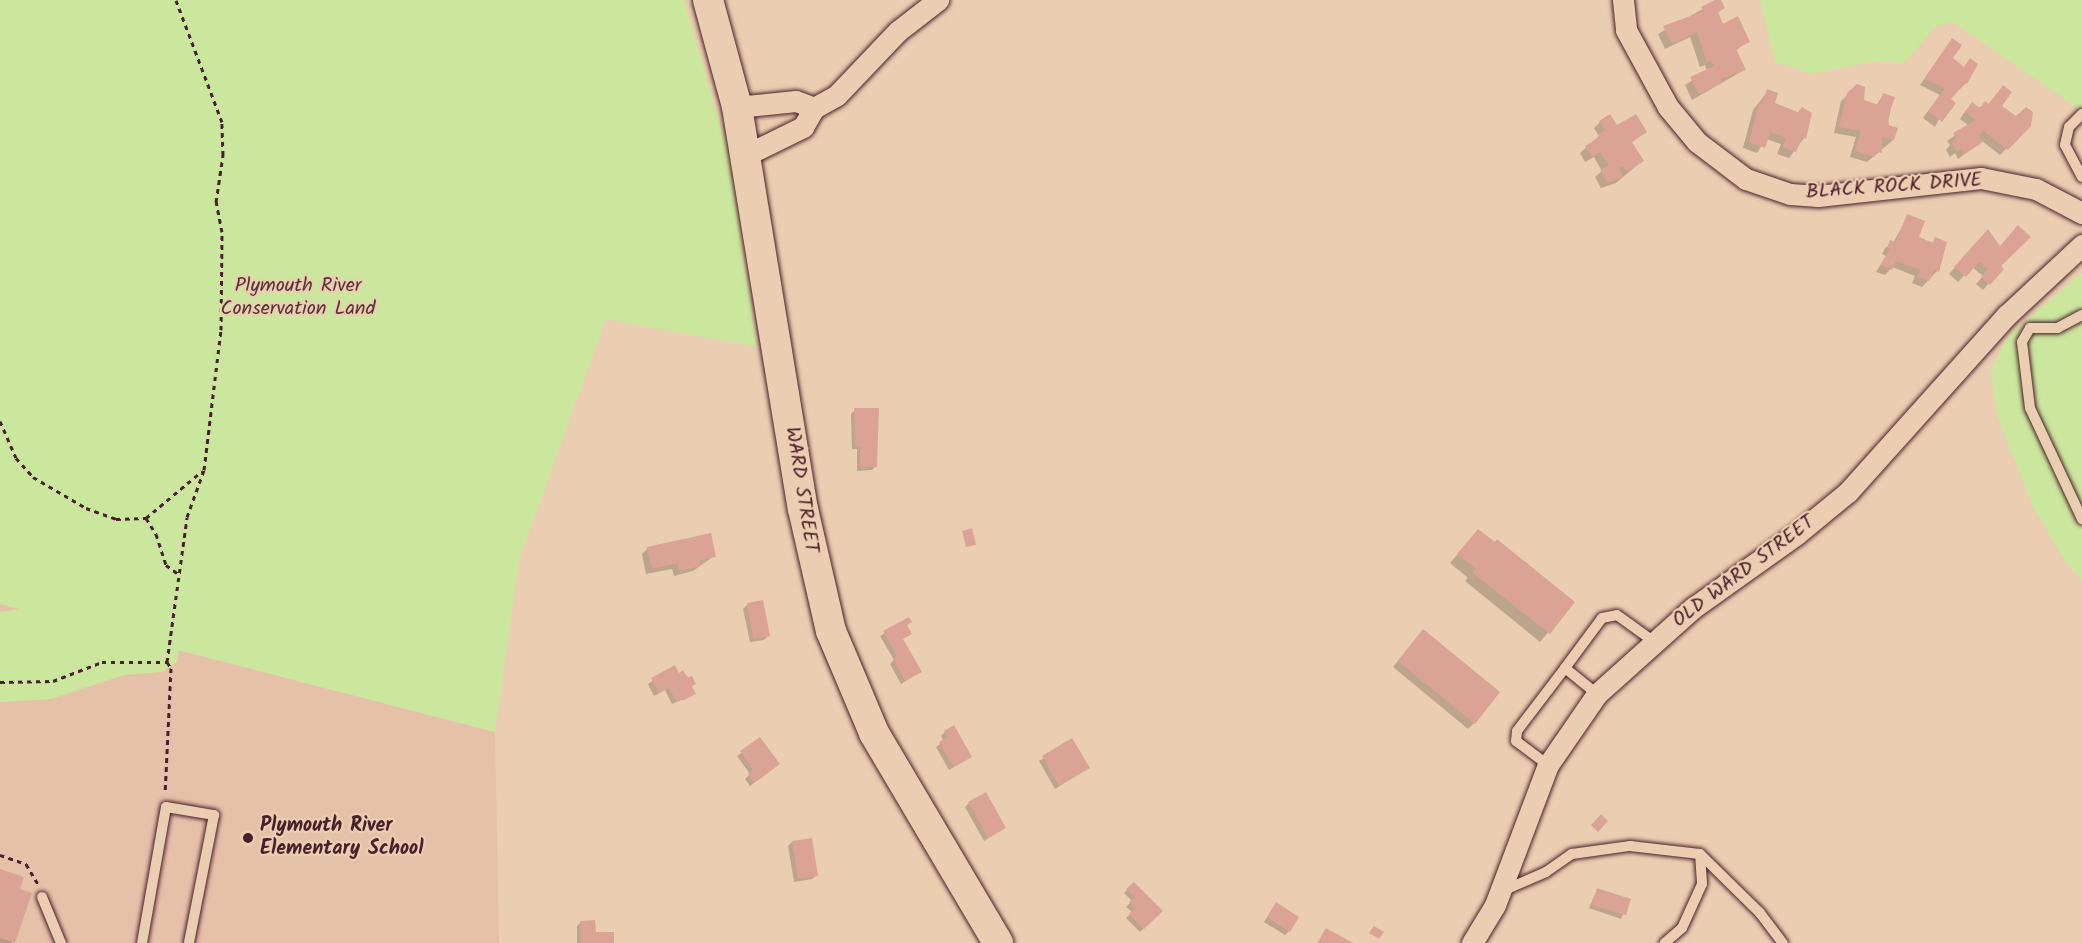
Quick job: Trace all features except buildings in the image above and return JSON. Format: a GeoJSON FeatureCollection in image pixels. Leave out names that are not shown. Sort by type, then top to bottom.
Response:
{"type":"FeatureCollection","features":[{"type":"Feature","properties":{"kind":"street","name":"WARD STREET"},"geometry":{"type":"LineString","coordinates":[[708,0],[737,107],[803,509],[831,631],[874,733],[998,943]]}},
{"type":"Feature","properties":{"kind":"street"},"geometry":{"type":"LineString","coordinates":[[746,155],[804,127],[814,108],[837,95],[898,31],[938,0]]}},
{"type":"Feature","properties":{"kind":"street","name":"BLACK ROCK DRIVE"},"geometry":{"type":"LineString","coordinates":[[1623,0],[1626,30],[1668,107],[1697,142],[1746,178],[1790,194],[1818,196],[1981,178],[2036,189],[2082,213]]}},
{"type":"Feature","properties":{"kind":"street"},"geometry":{"type":"LineString","coordinates":[[737,107],[796,101],[814,108]]}},
{"type":"Feature","properties":{"kind":"street","name":"OLD WARD STREET"},"geometry":{"type":"LineString","coordinates":[[1472,943],[1500,892],[1548,765],[1597,694],[1653,641],[1848,492],[2007,315],[2082,245]]}},
{"type":"Feature","properties":{"kind":"lane"},"geometry":{"type":"LineString","coordinates":[[2082,114],[2069,126],[2065,145],[2082,177]]}},
{"type":"Feature","properties":{"kind":"lane"},"geometry":{"type":"LineString","coordinates":[[2082,315],[2058,328],[2030,328],[2023,336],[2022,350],[2027,396],[2036,425],[2069,485],[2082,519]]}},
{"type":"Feature","properties":{"kind":"lane"},"geometry":{"type":"LineString","coordinates":[[1548,765],[1516,741],[1517,731],[1607,614],[1617,615],[1653,641]]}},
{"type":"Feature","properties":{"kind":"lane"},"geometry":{"type":"LineString","coordinates":[[1565,668],[1597,694]]}},
{"type":"Feature","properties":{"kind":"lane"},"geometry":{"type":"LineString","coordinates":[[142,943],[166,807],[214,815],[189,943]]}},
{"type":"Feature","properties":{"kind":"lane"},"geometry":{"type":"LineString","coordinates":[[1500,892],[1546,872],[1572,854],[1630,846],[1700,854],[1760,913],[1783,943]]}},
{"type":"Feature","properties":{"kind":"lane"},"geometry":{"type":"LineString","coordinates":[[1665,943],[1682,928],[1702,884],[1700,854]]}},
{"type":"Feature","properties":{"kind":"lane"},"geometry":{"type":"LineString","coordinates":[[42,897],[61,943]]}},
{"type":"Feature","properties":{"kind":"path"},"geometry":{"type":"LineString","coordinates":[[166,807],[165,739],[171,668],[167,662],[187,517],[204,470],[221,330],[222,232],[216,202],[223,140],[222,122],[176,0]]}},
{"type":"Feature","properties":{"kind":"path"},"geometry":{"type":"LineString","coordinates":[[0,421],[16,458],[33,477],[86,508],[116,519],[146,518],[204,470]]}},
{"type":"Feature","properties":{"kind":"path"},"geometry":{"type":"LineString","coordinates":[[146,518],[156,534],[166,564],[180,575]]}},
{"type":"Feature","properties":{"kind":"path"},"geometry":{"type":"LineString","coordinates":[[0,682],[54,681],[102,662],[167,662]]}},
{"type":"Feature","properties":{"kind":"path"},"geometry":{"type":"LineString","coordinates":[[0,855],[26,864],[42,897]]}},
{"type":"Feature","properties":{"kind":"shaded area","name":"Plymouth River Elementary School"},"geometry":{"type":"Polygon","coordinates":[[[0,604],[495,732],[499,943],[0,943],[0,604]]]}},
{"type":"Feature","properties":{"kind":"green space","name":"Plymouth River Conservation Land"},"geometry":{"type":"Polygon","coordinates":[[[0,0],[684,0],[727,148],[757,347],[606,319],[519,560],[495,732],[179,650],[177,662],[162,672],[124,675],[51,699],[0,702],[0,612],[20,609],[0,604],[0,0]]]}},
{"type":"Feature","properties":{"kind":"green space"},"geometry":{"type":"Polygon","coordinates":[[[1760,0],[2082,0],[2082,111],[1953,22],[1936,26],[1904,63],[1876,61],[1812,74],[1775,62],[1760,0]]]}},
{"type":"Feature","properties":{"kind":"green space"},"geometry":{"type":"Polygon","coordinates":[[[2082,272],[2082,580],[2067,564],[2033,507],[1997,415],[1991,371],[2006,339],[2082,272]]]}},
{"type":"Feature","properties":{"kind":"place","name":"Plymouth River Elementary School"},"geometry":{"type":"Point","coordinates":[248,838]}}]}
